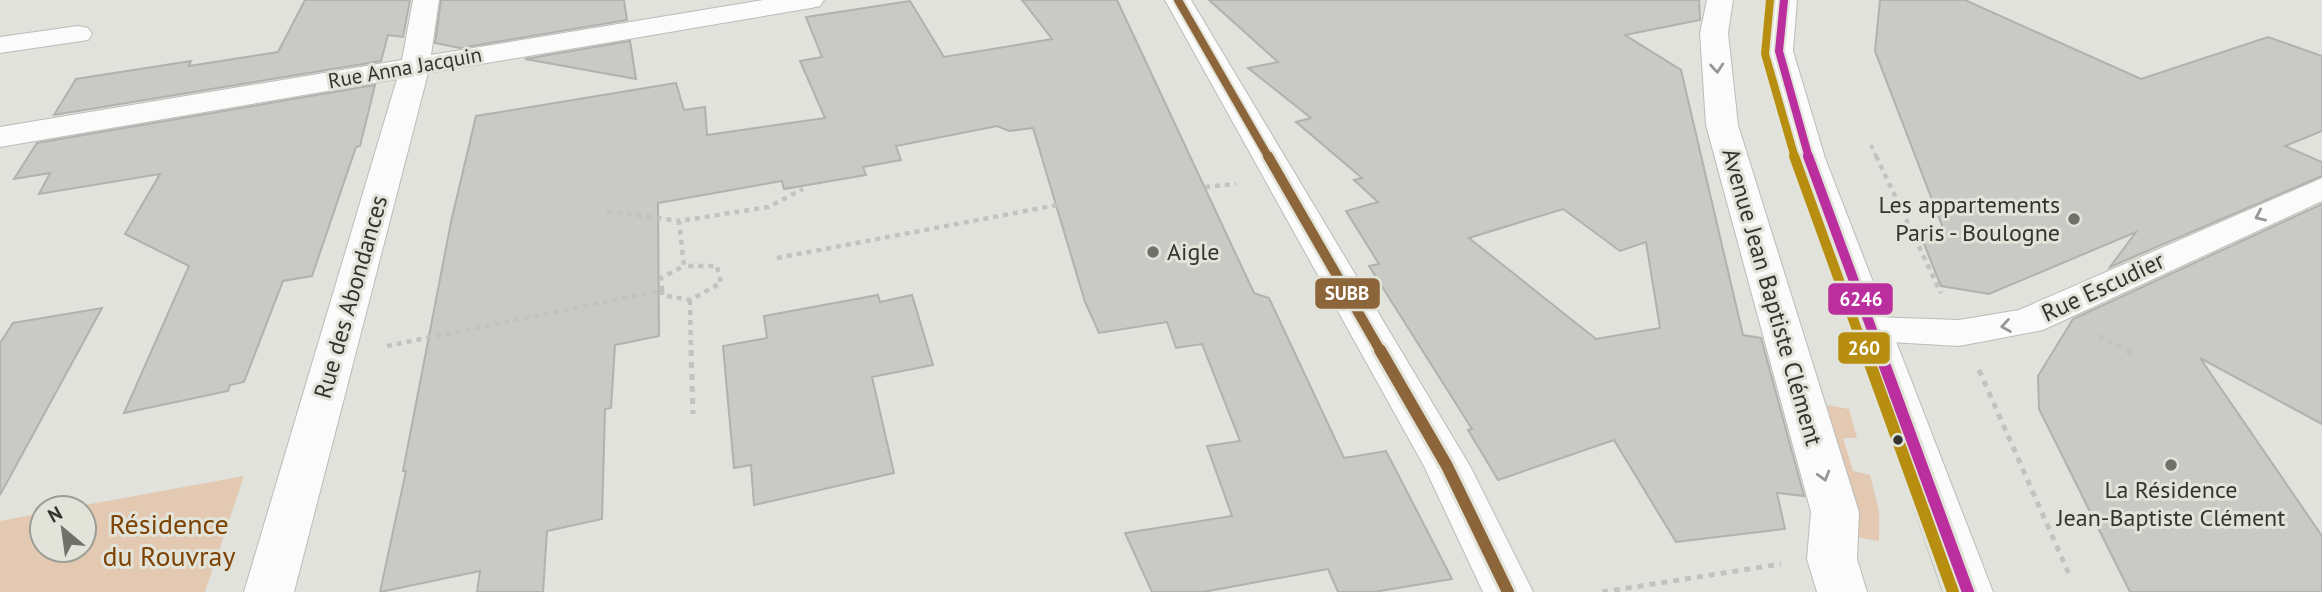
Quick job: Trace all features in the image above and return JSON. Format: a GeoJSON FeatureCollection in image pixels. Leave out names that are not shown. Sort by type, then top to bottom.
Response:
{"type":"FeatureCollection","features":[{"type":"Feature","properties":{"kind":"street","name":"Rue des Abondances"},"geometry":{"type":"LineString","coordinates":[[269,592],[415,67],[426,0]]}},
{"type":"Feature","properties":{"kind":"street","name":"Rue Anna Jacquin"},"geometry":{"type":"LineString","coordinates":[[0,137],[811,0]]}},
{"type":"Feature","properties":{"kind":"street"},"geometry":{"type":"LineString","coordinates":[[1178,0],[1447,466],[1508,592]]}},
{"type":"Feature","properties":{"kind":"street","name":"Avenue Jean Baptiste Clément"},"geometry":{"type":"LineString","coordinates":[[1720,0],[1714,33],[1722,125],[1835,512],[1837,576]]}},
{"type":"Feature","properties":{"kind":"street"},"geometry":{"type":"LineString","coordinates":[[1784,0],[1779,51],[1809,158],[1968,592]]}},
{"type":"Feature","properties":{"kind":"street"},"geometry":{"type":"LineString","coordinates":[[0,45],[78,34]]}},
{"type":"Feature","properties":{"kind":"street","name":"Rue Escudier"},"geometry":{"type":"LineString","coordinates":[[1872,329],[1959,333],[2029,321],[2322,188]]}},
{"type":"Feature","properties":{"kind":"path"},"geometry":{"type":"LineString","coordinates":[[607,211],[679,221],[768,207],[803,189]]}},
{"type":"Feature","properties":{"kind":"path"},"geometry":{"type":"LineString","coordinates":[[777,258],[1056,205]]}},
{"type":"Feature","properties":{"kind":"path"},"geometry":{"type":"LineString","coordinates":[[679,221],[684,266]]}},
{"type":"Feature","properties":{"kind":"path"},"geometry":{"type":"LineString","coordinates":[[684,266],[717,266],[721,283],[690,300],[662,295],[662,290],[661,278],[684,266]]}},
{"type":"Feature","properties":{"kind":"path"},"geometry":{"type":"LineString","coordinates":[[335,356],[662,290]]}},
{"type":"Feature","properties":{"kind":"path"},"geometry":{"type":"LineString","coordinates":[[690,300],[693,414]]}},
{"type":"Feature","properties":{"kind":"path"},"geometry":{"type":"LineString","coordinates":[[1602,592],[1780,564],[1837,576]]}},
{"type":"Feature","properties":{"kind":"green space"},"geometry":{"type":"Polygon","coordinates":[[[1827,405],[1849,409],[1857,438],[1843,438],[1853,471],[1870,475],[1879,510],[1879,541],[1849,536],[1835,438],[1827,405]]]}},
{"type":"Feature","properties":{"kind":"green space","name":"Résidence du Rouvray"},"geometry":{"type":"Polygon","coordinates":[[[244,476],[205,592],[0,592],[0,521],[28,516],[28,564],[98,564],[98,503],[244,476]]]}},
{"type":"Feature","properties":{"kind":"building"},"geometry":{"type":"Polygon","coordinates":[[[305,0],[410,0],[403,37],[388,35],[381,61],[54,115],[76,79],[191,61],[189,66],[278,52],[305,0]]]}},
{"type":"Feature","properties":{"kind":"building"},"geometry":{"type":"Polygon","coordinates":[[[441,0],[624,0],[627,20],[460,48],[435,43],[441,0]]]}},
{"type":"Feature","properties":{"kind":"building"},"geometry":{"type":"Polygon","coordinates":[[[1022,0],[1117,0],[1254,293],[1269,298],[1344,458],[1386,451],[1452,579],[1374,592],[1338,592],[1328,569],[1203,592],[1152,592],[1125,533],[1232,516],[1207,446],[1240,441],[1202,344],[1176,348],[1167,322],[1099,333],[1085,302],[1033,128],[1009,131],[997,126],[896,146],[901,160],[863,167],[866,175],[784,189],[782,181],[658,203],[659,336],[615,345],[611,408],[605,409],[602,519],[547,531],[543,592],[477,592],[480,571],[380,592],[406,471],[403,471],[451,222],[476,116],[676,83],[684,110],[705,107],[707,135],[825,118],[800,61],[822,57],[806,17],[910,1],[944,57],[1052,39],[1022,0]]]}},
{"type":"Feature","properties":{"kind":"building"},"geometry":{"type":"Polygon","coordinates":[[[1209,0],[1699,0],[1700,20],[1625,35],[1681,70],[1743,335],[1761,338],[1804,496],[1777,493],[1785,529],[1676,542],[1614,440],[1498,480],[1468,430],[1472,429],[1369,266],[1379,264],[1346,211],[1378,202],[1354,180],[1362,178],[1296,122],[1311,118],[1248,68],[1278,62],[1209,0]],[[1563,209],[1469,238],[1596,339],[1660,328],[1646,242],[1620,251],[1563,209]]]}},
{"type":"Feature","properties":{"kind":"building"},"geometry":{"type":"Polygon","coordinates":[[[1880,0],[1965,0],[2141,79],[2268,37],[2322,56],[2322,131],[2285,146],[2322,162],[2322,176],[2110,267],[2136,232],[1989,294],[1941,286],[1918,229],[1944,231],[1875,51],[1880,0]]]}},
{"type":"Feature","properties":{"kind":"building"},"geometry":{"type":"Polygon","coordinates":[[[630,41],[636,79],[525,59],[630,41]]]}},
{"type":"Feature","properties":{"kind":"building"},"geometry":{"type":"Polygon","coordinates":[[[375,85],[360,146],[356,147],[312,276],[283,281],[244,382],[230,385],[228,391],[124,413],[189,266],[125,234],[160,174],[39,194],[50,173],[14,179],[37,143],[375,85]]]}},
{"type":"Feature","properties":{"kind":"building","name":"La Résidence Jean-Baptiste Clément"},"geometry":{"type":"Polygon","coordinates":[[[2322,204],[2322,424],[2200,358],[2322,536],[2322,592],[2130,592],[2039,409],[2038,376],[2073,319],[2322,204]]]}},
{"type":"Feature","properties":{"kind":"building"},"geometry":{"type":"Polygon","coordinates":[[[878,295],[880,302],[912,295],[933,365],[872,377],[894,473],[754,505],[751,465],[734,468],[723,346],[767,338],[764,316],[878,295]]]}},
{"type":"Feature","properties":{"kind":"building"},"geometry":{"type":"Polygon","coordinates":[[[102,308],[0,495],[0,343],[13,323],[102,308]]]}},
{"type":"Feature","properties":{"kind":"transit line","name":"SUBB"},"geometry":{"type":"LineString","coordinates":[[1178,0],[1447,466],[1508,592]]}},
{"type":"Feature","properties":{"kind":"transit line","name":"260"},"geometry":{"type":"LineString","coordinates":[[1770,0],[1765,54],[1796,162],[1953,592]]}},
{"type":"Feature","properties":{"kind":"transit line","name":"6246"},"geometry":{"type":"LineString","coordinates":[[1784,0],[1779,51],[1809,158],[1968,592]]}},
{"type":"Feature","properties":{"kind":"place","name":"Les appartements Paris - Boulogne"},"geometry":{"type":"Point","coordinates":[2074,219]}},
{"type":"Feature","properties":{"kind":"place","name":"Aigle"},"geometry":{"type":"Point","coordinates":[1153,252]}},
{"type":"Feature","properties":{"kind":"place","name":"La Résidence Jean-Baptiste Clément"},"geometry":{"type":"Point","coordinates":[2171,465]}}]}
